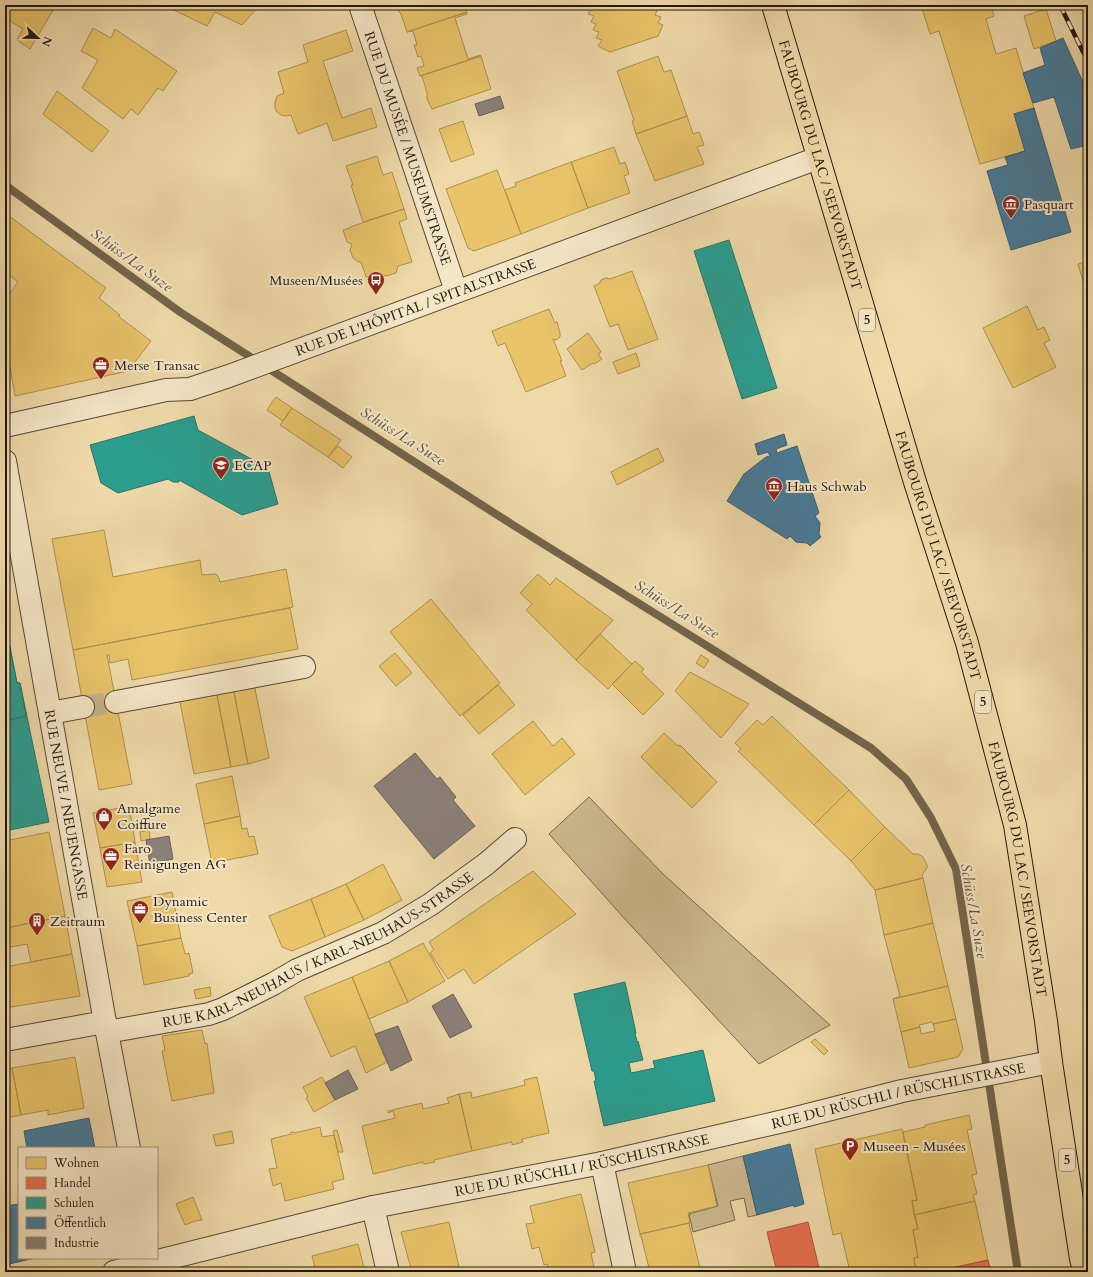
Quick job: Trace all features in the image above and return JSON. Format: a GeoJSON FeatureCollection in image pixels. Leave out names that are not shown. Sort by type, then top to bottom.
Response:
{"type":"FeatureCollection","features":[{"type":"Feature","properties":{"kind":"main road","name":"FAUBOURG DU LAC / SEEVORSTADT"},"geometry":{"type":"LineString","coordinates":[[773,5],[915,482],[967,643],[1015,825],[1046,1021],[1081,1268]]}},
{"type":"Feature","properties":{"kind":"street","name":"RUE DU MUSÉE / MUSEUMSTRASSE"},"geometry":{"type":"LineString","coordinates":[[360,5],[456,291]]}},
{"type":"Feature","properties":{"kind":"street","name":"RUE DE L'HÔPITAL / SPITALSTRASSE"},"geometry":{"type":"LineString","coordinates":[[5,426],[166,390],[190,389],[230,376],[818,158]]}},
{"type":"Feature","properties":{"kind":"street","name":"RUE NEUVE / NEUENGASSE"},"geometry":{"type":"LineString","coordinates":[[5,462],[129,1147]]}},
{"type":"Feature","properties":{"kind":"street"},"geometry":{"type":"LineString","coordinates":[[116,702],[304,667]]}},
{"type":"Feature","properties":{"kind":"street"},"geometry":{"type":"LineString","coordinates":[[50,713],[83,708]]}},
{"type":"Feature","properties":{"kind":"street","name":"RUE KARL-NEUHAUS / KARL-NEUHAUS-STRASSE"},"geometry":{"type":"LineString","coordinates":[[5,1040],[209,1014],[223,1009],[297,970],[383,933],[431,904],[486,864],[515,839]]}},
{"type":"Feature","properties":{"kind":"street","name":"RUE DU RÜSCHLI / RÜSCHLISTRASSE"},"geometry":{"type":"LineString","coordinates":[[114,1272],[152,1264],[373,1207],[602,1163],[788,1120],[902,1091],[1051,1062]]}},
{"type":"Feature","properties":{"kind":"street"},"geometry":{"type":"LineString","coordinates":[[602,1163],[625,1272]]}},
{"type":"Feature","properties":{"kind":"street"},"geometry":{"type":"LineString","coordinates":[[373,1207],[388,1272]]}},
{"type":"Feature","properties":{"kind":"shaded area"},"geometry":{"type":"Polygon","coordinates":[[[589,797],[663,874],[830,1025],[759,1064],[623,917],[549,834],[589,797]]]}},
{"type":"Feature","properties":{"kind":"shaded area"},"geometry":{"type":"Polygon","coordinates":[[[743,1156],[757,1215],[748,1217],[744,1198],[730,1201],[735,1220],[693,1232],[689,1214],[718,1206],[708,1165],[743,1156]]]}},
{"type":"Feature","properties":{"kind":"building: Wohnen"},"geometry":{"type":"Polygon","coordinates":[[[5,5],[56,5],[30,49],[17,40],[23,29],[5,18],[5,5]]]}},
{"type":"Feature","properties":{"kind":"building: Wohnen"},"geometry":{"type":"Polygon","coordinates":[[[174,5],[260,5],[242,25],[215,12],[207,26],[172,9],[174,5]]]}},
{"type":"Feature","properties":{"kind":"building: Wohnen"},"geometry":{"type":"Polygon","coordinates":[[[397,5],[464,5],[467,12],[407,32],[401,14],[397,9],[397,5]]]}},
{"type":"Feature","properties":{"kind":"building: Wohnen"},"geometry":{"type":"Polygon","coordinates":[[[586,5],[653,5],[658,9],[655,15],[661,17],[658,23],[663,25],[658,36],[610,52],[598,46],[602,40],[596,38],[599,32],[593,30],[596,24],[591,22],[594,16],[588,14],[591,9],[585,7],[586,5]]]}},
{"type":"Feature","properties":{"kind":"building: Wohnen"},"geometry":{"type":"Polygon","coordinates":[[[921,5],[991,5],[994,16],[986,19],[996,54],[1016,48],[1034,108],[1014,114],[1025,151],[980,164],[939,31],[930,34],[921,5]]]}},
{"type":"Feature","properties":{"kind":"building: Wohnen"},"geometry":{"type":"Polygon","coordinates":[[[1046,9],[1056,41],[1034,49],[1024,16],[1046,9]]]}},
{"type":"Feature","properties":{"kind":"building: Wohnen"},"geometry":{"type":"Polygon","coordinates":[[[467,12],[467,14],[455,18],[468,59],[481,56],[420,76],[417,68],[424,66],[421,56],[418,57],[414,45],[417,45],[413,31],[407,32],[467,12]]]}},
{"type":"Feature","properties":{"kind":"building: Wohnen"},"geometry":{"type":"Polygon","coordinates":[[[93,28],[111,38],[115,29],[177,71],[163,91],[158,88],[138,115],[131,109],[123,119],[82,88],[98,60],[81,51],[93,28]]]}},
{"type":"Feature","properties":{"kind":"building: Wohnen"},"geometry":{"type":"Polygon","coordinates":[[[346,30],[353,51],[323,61],[342,118],[371,108],[377,127],[333,141],[327,123],[298,134],[291,115],[281,115],[275,108],[277,96],[284,93],[278,72],[308,62],[303,45],[346,30]]]}},
{"type":"Feature","properties":{"kind":"building: Wohnen"},"geometry":{"type":"Polygon","coordinates":[[[481,56],[491,89],[432,109],[427,99],[427,93],[422,76],[420,76],[481,56]]]}},
{"type":"Feature","properties":{"kind":"building: Wohnen"},"geometry":{"type":"Polygon","coordinates":[[[658,56],[664,72],[671,70],[687,116],[636,134],[632,121],[634,120],[617,71],[658,56]]]}},
{"type":"Feature","properties":{"kind":"building: Wohnen"},"geometry":{"type":"Polygon","coordinates":[[[57,91],[109,131],[92,152],[43,114],[57,91]]]}},
{"type":"Feature","properties":{"kind":"building: Wohnen"},"geometry":{"type":"Polygon","coordinates":[[[687,116],[693,134],[699,132],[704,145],[697,147],[704,164],[655,181],[636,134],[687,116]]]}},
{"type":"Feature","properties":{"kind":"building: Wohnen"},"geometry":{"type":"Polygon","coordinates":[[[463,121],[474,154],[451,162],[439,129],[463,121]]]}},
{"type":"Feature","properties":{"kind":"building: Wohnen"},"geometry":{"type":"Polygon","coordinates":[[[614,147],[620,164],[625,162],[629,174],[624,176],[630,193],[588,208],[571,162],[614,147]]]}},
{"type":"Feature","properties":{"kind":"building: Wohnen"},"geometry":{"type":"Polygon","coordinates":[[[377,156],[383,175],[392,172],[404,209],[363,222],[346,166],[377,156]]]}},
{"type":"Feature","properties":{"kind":"building: Wohnen"},"geometry":{"type":"Polygon","coordinates":[[[571,162],[588,208],[521,234],[505,190],[516,186],[515,183],[571,162]]]}},
{"type":"Feature","properties":{"kind":"building: Wohnen"},"geometry":{"type":"Polygon","coordinates":[[[497,170],[521,234],[474,251],[468,248],[446,189],[497,170]]]}},
{"type":"Feature","properties":{"kind":"building: Wohnen"},"geometry":{"type":"Polygon","coordinates":[[[404,209],[407,219],[399,222],[412,262],[398,266],[396,273],[386,276],[379,273],[366,277],[361,262],[358,262],[353,258],[350,250],[352,244],[347,242],[343,230],[404,209]]]}},
{"type":"Feature","properties":{"kind":"building: Wohnen"},"geometry":{"type":"Polygon","coordinates":[[[5,213],[106,288],[99,298],[120,315],[118,316],[151,341],[128,371],[15,396],[5,338],[5,326],[9,326],[5,300],[18,282],[5,272],[5,213]]]}},
{"type":"Feature","properties":{"kind":"building: Wohnen"},"geometry":{"type":"Polygon","coordinates":[[[1088,261],[1088,298],[1078,264],[1088,261]]]}},
{"type":"Feature","properties":{"kind":"building: Wohnen"},"geometry":{"type":"Polygon","coordinates":[[[632,271],[658,339],[628,350],[618,324],[610,327],[594,286],[606,278],[610,279],[632,271]]]}},
{"type":"Feature","properties":{"kind":"building: Wohnen"},"geometry":{"type":"Polygon","coordinates":[[[1027,306],[1038,330],[1044,327],[1050,340],[1044,343],[1056,367],[1013,388],[983,328],[1027,306]]]}},
{"type":"Feature","properties":{"kind":"building: Wohnen"},"geometry":{"type":"Polygon","coordinates":[[[549,309],[555,323],[557,322],[560,333],[560,337],[556,340],[553,339],[566,376],[526,392],[505,343],[498,346],[492,331],[549,309]]]}},
{"type":"Feature","properties":{"kind":"building: Wohnen"},"geometry":{"type":"Polygon","coordinates":[[[588,333],[601,352],[598,354],[602,359],[582,370],[567,349],[588,333]]]}},
{"type":"Feature","properties":{"kind":"building: Wohnen"},"geometry":{"type":"Polygon","coordinates":[[[636,353],[640,366],[618,374],[613,362],[636,353]]]}},
{"type":"Feature","properties":{"kind":"building: Wohnen"},"geometry":{"type":"Polygon","coordinates":[[[276,397],[292,408],[283,421],[267,410],[276,397]]]}},
{"type":"Feature","properties":{"kind":"building: Wohnen"},"geometry":{"type":"Polygon","coordinates":[[[292,408],[341,440],[328,457],[280,425],[292,408]]]}},
{"type":"Feature","properties":{"kind":"building: Wohnen"},"geometry":{"type":"Polygon","coordinates":[[[338,446],[352,457],[343,468],[328,457],[338,446]]]}},
{"type":"Feature","properties":{"kind":"building: Wohnen"},"geometry":{"type":"Polygon","coordinates":[[[658,448],[664,461],[617,485],[611,472],[658,448]]]}},
{"type":"Feature","properties":{"kind":"building: Wohnen"},"geometry":{"type":"Polygon","coordinates":[[[104,530],[113,577],[200,560],[202,575],[215,574],[218,576],[220,582],[286,569],[293,607],[73,650],[52,539],[104,530]]]}},
{"type":"Feature","properties":{"kind":"building: Wohnen"},"geometry":{"type":"Polygon","coordinates":[[[538,574],[550,585],[556,578],[613,620],[576,660],[526,610],[532,604],[520,593],[538,574]]]}},
{"type":"Feature","properties":{"kind":"building: Wohnen"},"geometry":{"type":"Polygon","coordinates":[[[431,599],[500,683],[460,716],[390,632],[431,599]]]}},
{"type":"Feature","properties":{"kind":"building: Wohnen"},"geometry":{"type":"Polygon","coordinates":[[[290,608],[298,649],[132,680],[128,659],[110,663],[109,655],[107,655],[132,784],[99,790],[73,650],[290,608]]]}},
{"type":"Feature","properties":{"kind":"building: Wohnen"},"geometry":{"type":"Polygon","coordinates":[[[600,634],[632,664],[608,689],[576,660],[600,634]]]}},
{"type":"Feature","properties":{"kind":"building: Wohnen"},"geometry":{"type":"Polygon","coordinates":[[[395,653],[412,673],[396,686],[379,666],[395,653]]]}},
{"type":"Feature","properties":{"kind":"building: Wohnen"},"geometry":{"type":"Polygon","coordinates":[[[701,655],[709,660],[704,668],[696,663],[701,655]]]}},
{"type":"Feature","properties":{"kind":"building: Wohnen"},"geometry":{"type":"Polygon","coordinates":[[[635,661],[644,669],[641,672],[664,694],[643,715],[612,684],[635,661]]]}},
{"type":"Feature","properties":{"kind":"building: Wohnen"},"geometry":{"type":"Polygon","coordinates":[[[690,672],[749,704],[721,738],[675,691],[690,672]]]}},
{"type":"Feature","properties":{"kind":"building: Wohnen"},"geometry":{"type":"Polygon","coordinates":[[[254,684],[269,758],[248,764],[233,687],[254,684]]]}},
{"type":"Feature","properties":{"kind":"building: Wohnen"},"geometry":{"type":"Polygon","coordinates":[[[498,685],[515,705],[479,734],[463,715],[498,685]]]}},
{"type":"Feature","properties":{"kind":"building: Wohnen"},"geometry":{"type":"Polygon","coordinates":[[[233,687],[248,764],[231,767],[216,690],[233,687]]]}},
{"type":"Feature","properties":{"kind":"building: Wohnen"},"geometry":{"type":"Polygon","coordinates":[[[216,690],[231,767],[194,774],[179,697],[216,690]]]}},
{"type":"Feature","properties":{"kind":"building: Wohnen"},"geometry":{"type":"Polygon","coordinates":[[[772,716],[849,790],[814,825],[738,751],[741,749],[735,743],[757,720],[763,725],[772,716]]]}},
{"type":"Feature","properties":{"kind":"building: Wohnen"},"geometry":{"type":"Polygon","coordinates":[[[533,721],[553,746],[562,738],[575,754],[525,795],[492,754],[533,721]]]}},
{"type":"Feature","properties":{"kind":"building: Wohnen"},"geometry":{"type":"Polygon","coordinates":[[[664,733],[678,746],[680,745],[717,782],[692,808],[641,757],[664,733]]]}},
{"type":"Feature","properties":{"kind":"building: Wohnen"},"geometry":{"type":"Polygon","coordinates":[[[232,776],[240,816],[204,824],[196,784],[232,776]]]}},
{"type":"Feature","properties":{"kind":"building: Wohnen"},"geometry":{"type":"Polygon","coordinates":[[[849,790],[885,827],[851,861],[814,825],[849,790]]]}},
{"type":"Feature","properties":{"kind":"building: Wohnen"},"geometry":{"type":"Polygon","coordinates":[[[129,806],[135,842],[100,848],[93,813],[129,806]]]}},
{"type":"Feature","properties":{"kind":"building: Wohnen"},"geometry":{"type":"Polygon","coordinates":[[[240,816],[242,829],[247,828],[249,837],[254,836],[258,854],[212,863],[204,824],[240,816]]]}},
{"type":"Feature","properties":{"kind":"building: Wohnen"},"geometry":{"type":"Polygon","coordinates":[[[885,827],[913,854],[918,854],[923,857],[927,868],[922,875],[923,878],[875,890],[851,861],[885,827]]]}},
{"type":"Feature","properties":{"kind":"building: Wohnen"},"geometry":{"type":"Polygon","coordinates":[[[149,830],[150,839],[141,841],[140,832],[149,830]]]}},
{"type":"Feature","properties":{"kind":"building: Wohnen"},"geometry":{"type":"Polygon","coordinates":[[[49,832],[65,916],[7,928],[5,915],[5,841],[49,832]]]}},
{"type":"Feature","properties":{"kind":"building: Wohnen"},"geometry":{"type":"Polygon","coordinates":[[[135,842],[142,882],[107,887],[100,848],[135,842]]]}},
{"type":"Feature","properties":{"kind":"building: Wohnen"},"geometry":{"type":"Polygon","coordinates":[[[383,864],[402,900],[364,920],[346,884],[383,864]]]}},
{"type":"Feature","properties":{"kind":"building: Wohnen"},"geometry":{"type":"Polygon","coordinates":[[[533,871],[576,914],[474,984],[464,969],[448,979],[430,953],[434,950],[429,942],[533,871]]]}},
{"type":"Feature","properties":{"kind":"building: Wohnen"},"geometry":{"type":"Polygon","coordinates":[[[923,878],[933,923],[884,935],[875,890],[923,878]]]}},
{"type":"Feature","properties":{"kind":"building: Wohnen"},"geometry":{"type":"Polygon","coordinates":[[[346,884],[364,920],[325,937],[311,899],[346,884]]]}},
{"type":"Feature","properties":{"kind":"building: Wohnen"},"geometry":{"type":"Polygon","coordinates":[[[172,892],[181,938],[137,946],[127,901],[172,892]]]}},
{"type":"Feature","properties":{"kind":"building: Wohnen"},"geometry":{"type":"Polygon","coordinates":[[[311,899],[325,937],[292,951],[282,947],[269,916],[311,899]]]}},
{"type":"Feature","properties":{"kind":"building: Wohnen","name":"Zeitraum"},"geometry":{"type":"Polygon","coordinates":[[[65,916],[72,954],[31,962],[27,944],[5,948],[5,928],[65,916]]]}},
{"type":"Feature","properties":{"kind":"building: Wohnen"},"geometry":{"type":"Polygon","coordinates":[[[933,923],[948,986],[893,999],[900,996],[884,935],[933,923]]]}},
{"type":"Feature","properties":{"kind":"building: Wohnen"},"geometry":{"type":"Polygon","coordinates":[[[181,938],[185,954],[189,953],[193,973],[189,974],[189,976],[144,985],[137,946],[181,938]]]}},
{"type":"Feature","properties":{"kind":"building: Wohnen"},"geometry":{"type":"Polygon","coordinates":[[[423,943],[445,981],[408,1002],[389,961],[423,943]]]}},
{"type":"Feature","properties":{"kind":"building: Wohnen"},"geometry":{"type":"Polygon","coordinates":[[[72,954],[80,996],[5,1008],[5,967],[72,954]]]}},
{"type":"Feature","properties":{"kind":"building: Wohnen"},"geometry":{"type":"Polygon","coordinates":[[[389,961],[408,1002],[369,1019],[352,977],[389,961]]]}},
{"type":"Feature","properties":{"kind":"building: Wohnen"},"geometry":{"type":"Polygon","coordinates":[[[352,977],[387,1062],[366,1073],[355,1046],[331,1057],[304,997],[352,977]]]}},
{"type":"Feature","properties":{"kind":"building: Wohnen"},"geometry":{"type":"Polygon","coordinates":[[[948,986],[956,1019],[933,1024],[932,1022],[919,1025],[920,1027],[901,1032],[893,999],[948,986]]]}},
{"type":"Feature","properties":{"kind":"building: Wohnen"},"geometry":{"type":"Polygon","coordinates":[[[210,987],[211,996],[196,999],[194,990],[210,987]]]}},
{"type":"Feature","properties":{"kind":"building: Wohnen"},"geometry":{"type":"Polygon","coordinates":[[[956,1019],[963,1049],[958,1057],[909,1068],[901,1032],[920,1027],[921,1034],[935,1031],[933,1024],[956,1019]]]}},
{"type":"Feature","properties":{"kind":"building: Wohnen"},"geometry":{"type":"Polygon","coordinates":[[[202,1030],[205,1044],[207,1043],[214,1093],[172,1101],[162,1051],[165,1050],[162,1036],[202,1030]]]}},
{"type":"Feature","properties":{"kind":"building: Wohnen"},"geometry":{"type":"Polygon","coordinates":[[[815,1039],[828,1051],[824,1055],[811,1042],[815,1039]]]}},
{"type":"Feature","properties":{"kind":"building: Wohnen"},"geometry":{"type":"Polygon","coordinates":[[[75,1057],[84,1108],[48,1115],[48,1110],[21,1115],[12,1068],[75,1057]]]}},
{"type":"Feature","properties":{"kind":"building: Wohnen"},"geometry":{"type":"Polygon","coordinates":[[[12,1068],[21,1115],[5,1118],[5,1069],[12,1068]]]}},
{"type":"Feature","properties":{"kind":"building: Wohnen"},"geometry":{"type":"Polygon","coordinates":[[[322,1077],[335,1100],[314,1112],[306,1098],[308,1097],[303,1087],[322,1077]]]}},
{"type":"Feature","properties":{"kind":"building: Wohnen"},"geometry":{"type":"Polygon","coordinates":[[[537,1077],[549,1133],[522,1139],[523,1142],[512,1145],[512,1142],[472,1151],[459,1094],[471,1092],[472,1098],[525,1085],[524,1080],[537,1077]]]}},
{"type":"Feature","properties":{"kind":"building: Wohnen"},"geometry":{"type":"Polygon","coordinates":[[[459,1094],[472,1151],[434,1160],[435,1162],[424,1164],[423,1162],[373,1174],[362,1126],[395,1118],[393,1111],[388,1113],[388,1111],[422,1103],[423,1109],[449,1103],[447,1098],[459,1094]]]}},
{"type":"Feature","properties":{"kind":"building: Wohnen"},"geometry":{"type":"Polygon","coordinates":[[[969,1115],[972,1129],[967,1130],[977,1174],[972,1175],[977,1194],[973,1195],[975,1201],[914,1215],[912,1201],[917,1200],[903,1132],[925,1127],[925,1125],[969,1115]]]}},
{"type":"Feature","properties":{"kind":"building: Wohnen"},"geometry":{"type":"Polygon","coordinates":[[[320,1127],[322,1137],[334,1135],[344,1179],[332,1182],[334,1189],[285,1201],[281,1183],[273,1186],[269,1169],[277,1168],[271,1139],[291,1134],[291,1132],[294,1133],[320,1127]]]}},
{"type":"Feature","properties":{"kind":"building: Wohnen"},"geometry":{"type":"Polygon","coordinates":[[[902,1129],[917,1200],[912,1201],[918,1229],[913,1230],[918,1257],[914,1258],[916,1272],[850,1272],[841,1233],[833,1235],[815,1149],[902,1129]]]}},
{"type":"Feature","properties":{"kind":"building: Wohnen"},"geometry":{"type":"Polygon","coordinates":[[[337,1130],[343,1152],[338,1152],[333,1131],[337,1130]]]}},
{"type":"Feature","properties":{"kind":"building: Wohnen"},"geometry":{"type":"Polygon","coordinates":[[[232,1131],[234,1143],[216,1146],[213,1135],[232,1131]]]}},
{"type":"Feature","properties":{"kind":"building: Wohnen"},"geometry":{"type":"Polygon","coordinates":[[[708,1165],[717,1206],[688,1213],[689,1223],[640,1234],[628,1183],[708,1165]]]}},
{"type":"Feature","properties":{"kind":"building: Wohnen"},"geometry":{"type":"Polygon","coordinates":[[[581,1194],[595,1252],[591,1253],[594,1268],[576,1272],[549,1272],[547,1264],[544,1265],[539,1247],[532,1249],[526,1224],[534,1223],[530,1206],[581,1194]]]}},
{"type":"Feature","properties":{"kind":"building: Wohnen"},"geometry":{"type":"Polygon","coordinates":[[[193,1197],[202,1220],[185,1225],[176,1204],[193,1197]]]}},
{"type":"Feature","properties":{"kind":"building: Wohnen"},"geometry":{"type":"Polygon","coordinates":[[[975,1201],[988,1260],[934,1272],[916,1272],[914,1258],[918,1257],[913,1230],[918,1229],[914,1215],[975,1201]]]}},
{"type":"Feature","properties":{"kind":"building: Wohnen"},"geometry":{"type":"Polygon","coordinates":[[[449,1222],[460,1272],[412,1272],[401,1232],[449,1222]]]}},
{"type":"Feature","properties":{"kind":"building: Wohnen"},"geometry":{"type":"Polygon","coordinates":[[[689,1223],[700,1268],[684,1272],[650,1272],[640,1234],[689,1223]]]}},
{"type":"Feature","properties":{"kind":"building: Wohnen"},"geometry":{"type":"Polygon","coordinates":[[[358,1244],[365,1272],[316,1272],[312,1256],[358,1244]]]}},
{"type":"Feature","properties":{"kind":"building: Wohnen"},"geometry":{"type":"Polygon","coordinates":[[[272,1268],[273,1272],[257,1272],[272,1268]]]}},
{"type":"Feature","properties":{"kind":"building: Wohnen"},"geometry":{"type":"Polygon","coordinates":[[[700,1268],[701,1272],[684,1272],[700,1268]]]}},
{"type":"Feature","properties":{"kind":"building: Handel"},"geometry":{"type":"Polygon","coordinates":[[[808,1222],[820,1272],[777,1272],[767,1232],[808,1222]]]}},
{"type":"Feature","properties":{"kind":"building: Handel"},"geometry":{"type":"Polygon","coordinates":[[[988,1260],[991,1272],[934,1272],[988,1260]]]}},
{"type":"Feature","properties":{"kind":"building: Schulen"},"geometry":{"type":"Polygon","coordinates":[[[729,240],[777,388],[742,399],[694,251],[729,240]]]}},
{"type":"Feature","properties":{"kind":"building: Schulen"},"geometry":{"type":"Polygon","coordinates":[[[194,416],[198,430],[268,468],[278,504],[242,515],[179,480],[179,482],[173,482],[168,479],[118,493],[101,483],[90,445],[194,416]]]}},
{"type":"Feature","properties":{"kind":"building: Schulen"},"geometry":{"type":"Polygon","coordinates":[[[5,622],[17,683],[20,683],[49,822],[5,831],[5,622]]]}},
{"type":"Feature","properties":{"kind":"building: Schulen"},"geometry":{"type":"Polygon","coordinates":[[[5,622],[17,683],[20,683],[26,716],[5,721],[5,622]]]}},
{"type":"Feature","properties":{"kind":"building: Schulen"},"geometry":{"type":"Polygon","coordinates":[[[625,982],[637,1042],[638,1041],[643,1060],[629,1063],[631,1073],[655,1068],[653,1061],[703,1050],[715,1101],[604,1126],[594,1081],[596,1081],[594,1071],[592,1071],[574,994],[625,982]]]}},
{"type":"Feature","properties":{"kind":"building: Öffentlich"},"geometry":{"type":"Polygon","coordinates":[[[1063,38],[1088,93],[1088,145],[1071,149],[1054,97],[1033,103],[1023,73],[1045,65],[1040,48],[1063,38]]]}},
{"type":"Feature","properties":{"kind":"building: Öffentlich"},"geometry":{"type":"Polygon","coordinates":[[[1034,108],[1071,232],[1011,250],[987,171],[1008,165],[1005,157],[1025,151],[1014,114],[1034,108]]]}},
{"type":"Feature","properties":{"kind":"building: Öffentlich"},"geometry":{"type":"Polygon","coordinates":[[[784,434],[787,445],[776,449],[777,453],[797,446],[819,513],[815,516],[820,523],[819,534],[821,537],[810,546],[807,543],[796,542],[790,536],[787,539],[727,501],[744,474],[766,457],[770,456],[768,452],[758,455],[755,444],[784,434]]]}},
{"type":"Feature","properties":{"kind":"building: Öffentlich"},"geometry":{"type":"Polygon","coordinates":[[[89,1118],[95,1147],[27,1147],[24,1131],[89,1118]]]}},
{"type":"Feature","properties":{"kind":"building: Öffentlich"},"geometry":{"type":"Polygon","coordinates":[[[790,1144],[804,1204],[794,1207],[794,1205],[757,1215],[743,1156],[790,1144]]]}},
{"type":"Feature","properties":{"kind":"building: Öffentlich"},"geometry":{"type":"Polygon","coordinates":[[[18,1204],[18,1259],[31,1259],[5,1265],[5,1206],[18,1204]]]}},
{"type":"Feature","properties":{"kind":"building: Industrie"},"geometry":{"type":"Polygon","coordinates":[[[500,96],[504,108],[479,116],[475,104],[500,96]]]}},
{"type":"Feature","properties":{"kind":"building: Industrie"},"geometry":{"type":"Polygon","coordinates":[[[415,753],[437,779],[440,777],[456,797],[453,800],[475,826],[434,859],[374,786],[415,753]]]}},
{"type":"Feature","properties":{"kind":"building: Industrie"},"geometry":{"type":"Polygon","coordinates":[[[169,836],[173,859],[150,864],[146,840],[169,836]]]}},
{"type":"Feature","properties":{"kind":"building: Industrie"},"geometry":{"type":"Polygon","coordinates":[[[453,994],[472,1027],[450,1038],[432,1006],[453,994]]]}},
{"type":"Feature","properties":{"kind":"building: Industrie"},"geometry":{"type":"Polygon","coordinates":[[[398,1026],[412,1060],[391,1071],[375,1034],[398,1026]]]}},
{"type":"Feature","properties":{"kind":"building: Industrie"},"geometry":{"type":"Polygon","coordinates":[[[348,1070],[358,1089],[335,1100],[325,1083],[348,1070]]]}},
{"type":"Feature","properties":{"kind":"waterway","name":"Schüss/La Suze"},"geometry":{"type":"LineString","coordinates":[[5,185],[180,312],[513,525],[871,748],[906,779],[931,818],[956,869],[1018,1272]]}},
{"type":"Feature","properties":{"kind":"tunnel"},"geometry":{"type":"LineString","coordinates":[[83,707],[116,702]]}},
{"type":"Feature","properties":{"kind":"railway"},"geometry":{"type":"LineString","coordinates":[[1060,5],[1088,62]]}},
{"type":"Feature","properties":{"kind":"place","name":"Pasquart"},"geometry":{"type":"Point","coordinates":[1011,219]}},
{"type":"Feature","properties":{"kind":"place","name":"Museen/Musées"},"geometry":{"type":"Point","coordinates":[376,295]}},
{"type":"Feature","properties":{"kind":"place","name":"Merse Transac"},"geometry":{"type":"Point","coordinates":[101,380]}},
{"type":"Feature","properties":{"kind":"place","name":"ECAP"},"geometry":{"type":"Point","coordinates":[221,480]}},
{"type":"Feature","properties":{"kind":"place","name":"Haus Schwab"},"geometry":{"type":"Point","coordinates":[774,501]}},
{"type":"Feature","properties":{"kind":"place","name":"Amalgame Coiffure"},"geometry":{"type":"Point","coordinates":[104,831]}},
{"type":"Feature","properties":{"kind":"place","name":"Faro Reinigungen AG"},"geometry":{"type":"Point","coordinates":[111,871]}},
{"type":"Feature","properties":{"kind":"place","name":"Dynamic Business Center"},"geometry":{"type":"Point","coordinates":[140,924]}},
{"type":"Feature","properties":{"kind":"place","name":"Zeitraum"},"geometry":{"type":"Point","coordinates":[37,936]}},
{"type":"Feature","properties":{"kind":"place","name":"Museen - Musées"},"geometry":{"type":"Point","coordinates":[850,1161]}}]}
